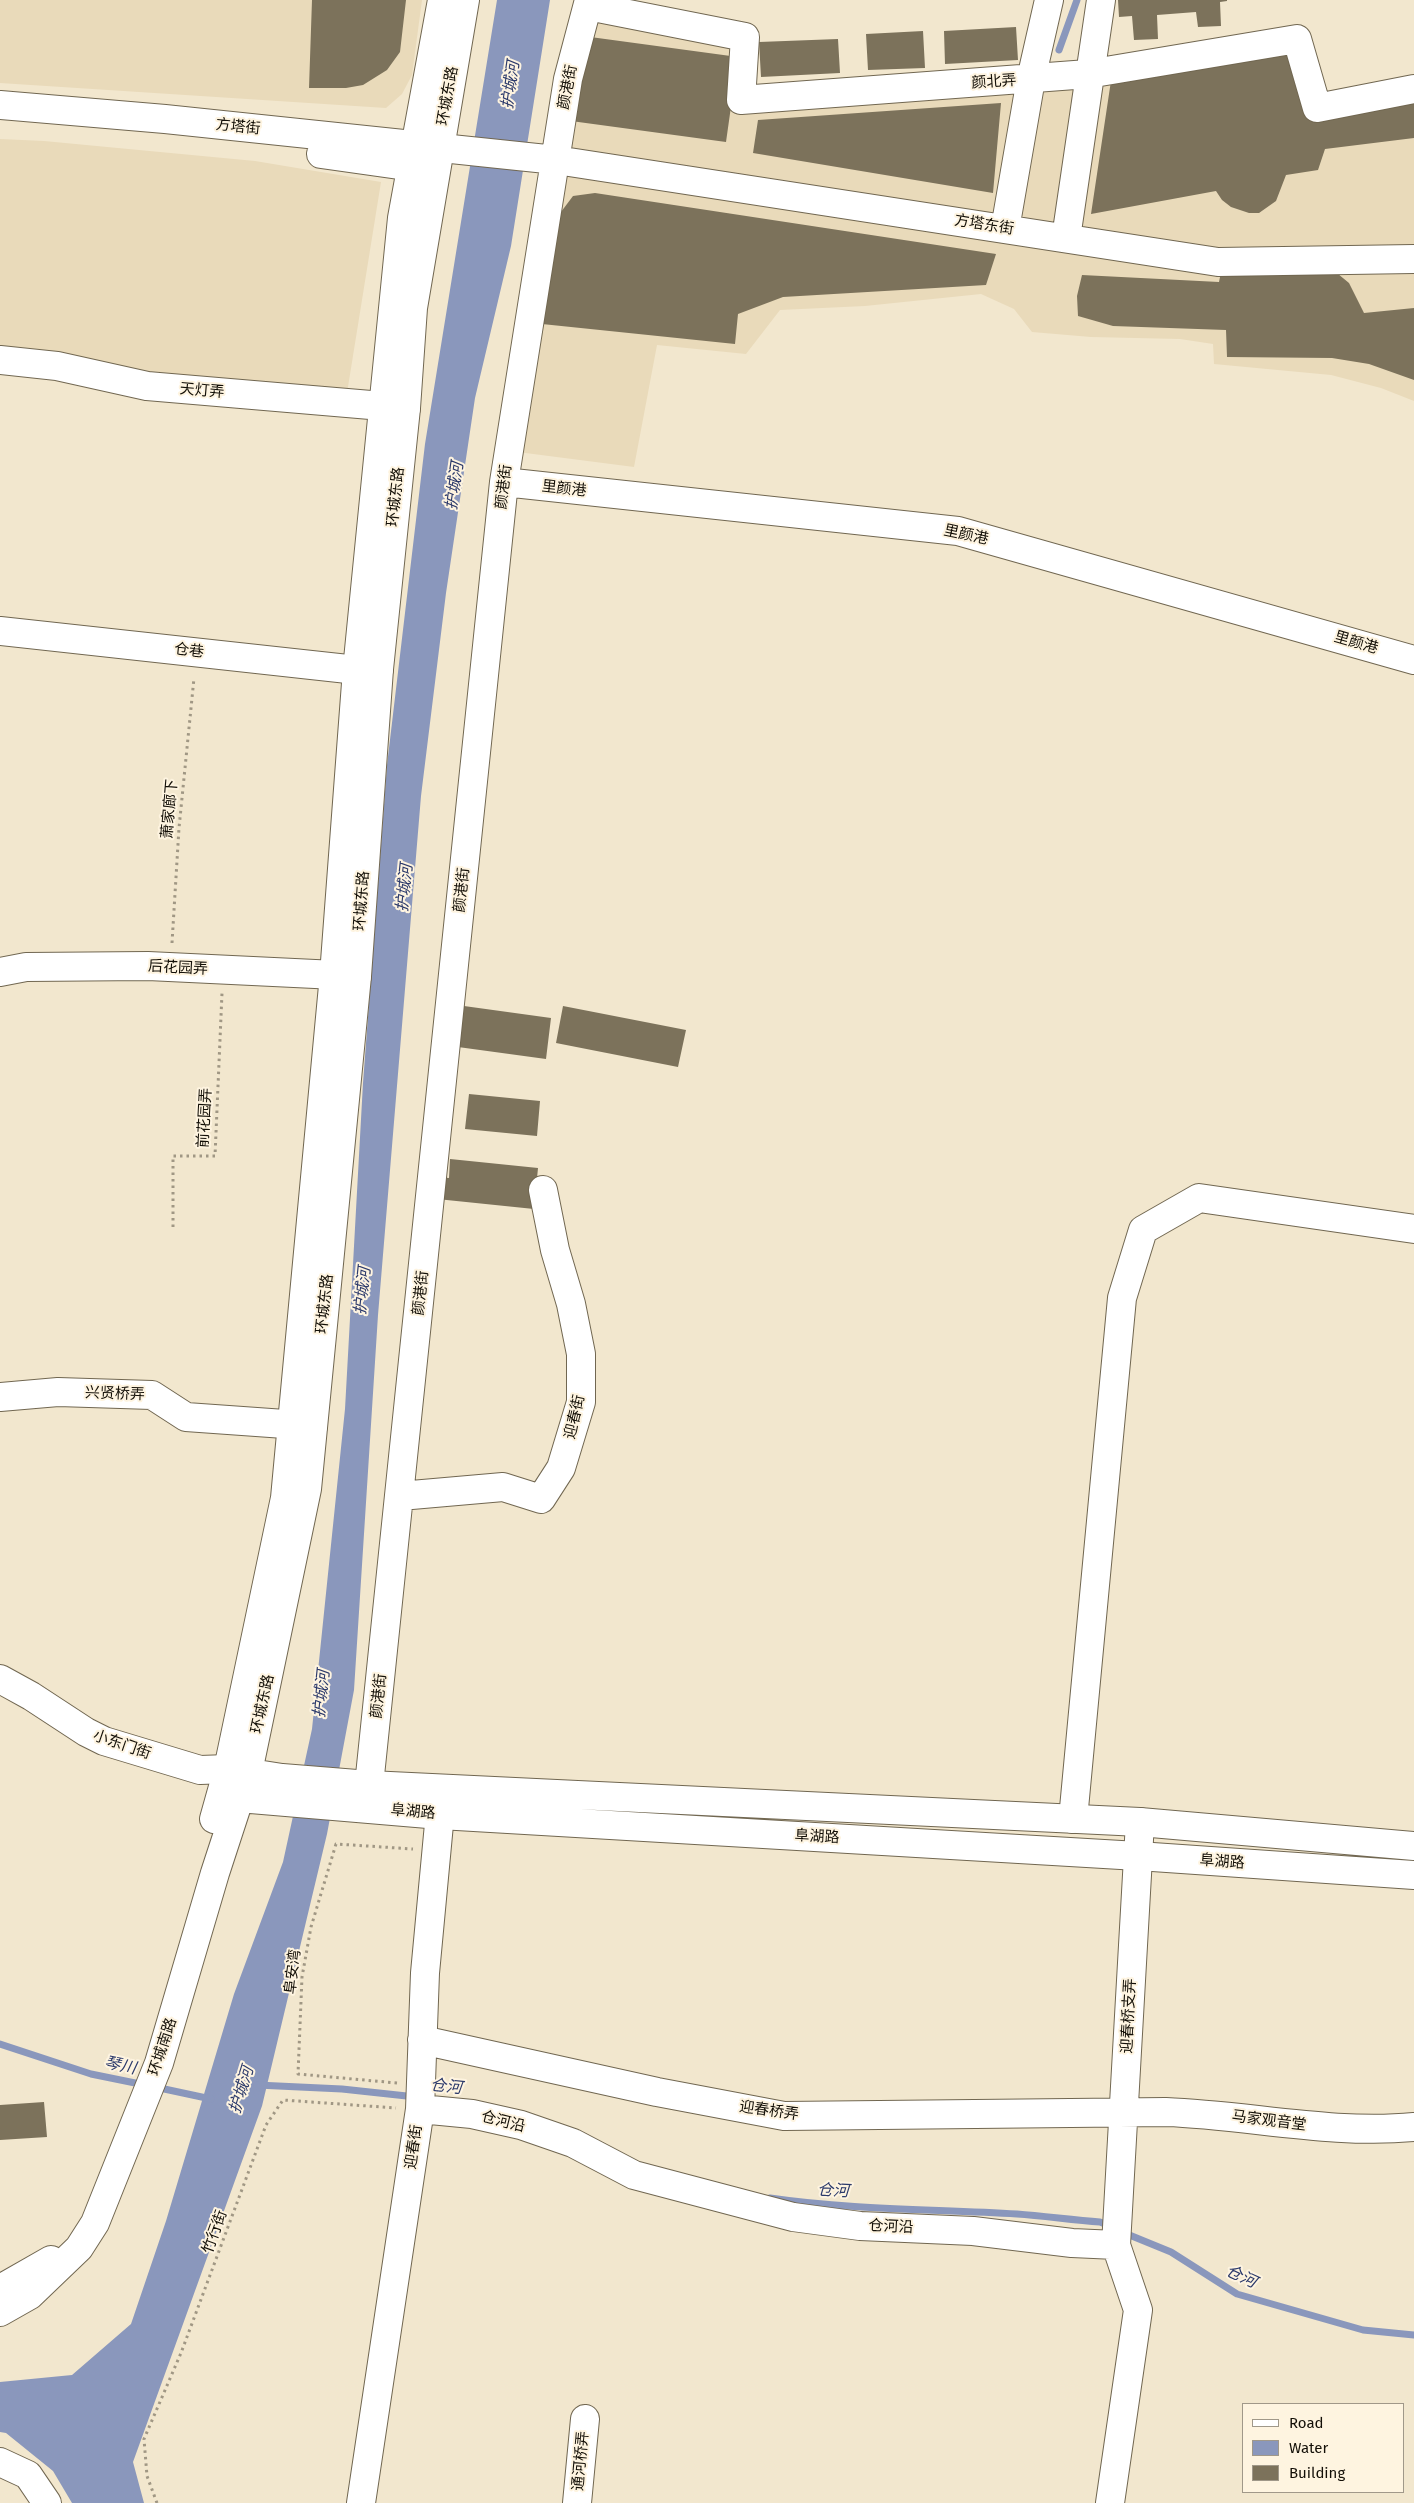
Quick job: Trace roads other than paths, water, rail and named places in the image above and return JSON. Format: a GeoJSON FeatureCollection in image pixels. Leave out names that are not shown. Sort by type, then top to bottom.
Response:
{"type":"FeatureCollection","features":[{"type":"Feature","properties":{"kind":"street","name":"环城东路"},"geometry":{"type":"LineString","coordinates":[[234,1783],[306,1490],[302,1425],[345,976],[368,669],[394,408],[413,308],[442,0]]}},
{"type":"Feature","properties":{"kind":"street","name":"环城东路"},"geometry":{"type":"LineString","coordinates":[[426,157],[465,0]]}},
{"type":"Feature","properties":{"kind":"street"},"geometry":{"type":"LineString","coordinates":[[1005,229],[1031,79],[1049,0]]}},
{"type":"Feature","properties":{"kind":"street"},"geometry":{"type":"LineString","coordinates":[[1066,238],[1088,74],[1101,0]]}},
{"type":"Feature","properties":{"kind":"street","name":"颜北弄"},"geometry":{"type":"LineString","coordinates":[[588,3],[745,38],[742,100],[1088,74],[1297,39],[1317,108],[1414,89]]}},
{"type":"Feature","properties":{"kind":"street","name":"颜港街"},"geometry":{"type":"LineString","coordinates":[[353,1792],[400,1496],[504,482],[568,79],[588,3]]}},
{"type":"Feature","properties":{"kind":"street","name":"方塔街"},"geometry":{"type":"LineString","coordinates":[[0,105],[165,119],[426,157]]}},
{"type":"Feature","properties":{"kind":"street","name":"方塔街"},"geometry":{"type":"LineString","coordinates":[[0,121],[343,156],[426,157],[474,160]]}},
{"type":"Feature","properties":{"kind":"street","name":"方塔东街"},"geometry":{"type":"LineString","coordinates":[[474,160],[556,160],[1218,262],[1414,259]]}},
{"type":"Feature","properties":{"kind":"street","name":"天灯弄"},"geometry":{"type":"LineString","coordinates":[[0,360],[57,366],[146,386],[394,408]]}},
{"type":"Feature","properties":{"kind":"street","name":"里颜港"},"geometry":{"type":"LineString","coordinates":[[504,482],[958,531],[1414,660]]}},
{"type":"Feature","properties":{"kind":"street","name":"仓巷"},"geometry":{"type":"LineString","coordinates":[[0,631],[368,669]]}},
{"type":"Feature","properties":{"kind":"street","name":"后花园弄"},"geometry":{"type":"LineString","coordinates":[[0,972],[26,967],[170,967],[345,976]]}},
{"type":"Feature","properties":{"kind":"street","name":"迎春街"},"geometry":{"type":"LineString","coordinates":[[400,1496],[503,1487],[541,1499],[561,1468],[582,1402],[582,1354],[542,1190]]}},
{"type":"Feature","properties":{"kind":"street"},"geometry":{"type":"LineString","coordinates":[[1073,1819],[1122,1298],[1144,1230],[1199,1198],[1414,1229]]}},
{"type":"Feature","properties":{"kind":"street","name":"兴贤桥弄"},"geometry":{"type":"LineString","coordinates":[[0,1396],[58,1392],[152,1395],[186,1417],[302,1425]]}},
{"type":"Feature","properties":{"kind":"street","name":"小东门街"},"geometry":{"type":"LineString","coordinates":[[0,1680],[31,1696],[86,1732],[104,1741],[200,1770],[234,1783]]}},
{"type":"Feature","properties":{"kind":"street","name":"阜湖路"},"geometry":{"type":"LineString","coordinates":[[234,1783],[281,1789],[353,1792],[441,1802],[1138,1856],[1414,1875]]}},
{"type":"Feature","properties":{"kind":"street","name":"环城南路"},"geometry":{"type":"LineString","coordinates":[[0,2312],[30,2295],[79,2248],[95,2223],[133,2110],[152,2061],[234,1783]]}},
{"type":"Feature","properties":{"kind":"street","name":"迎春街"},"geometry":{"type":"LineString","coordinates":[[361,2503],[421,2076],[425,1973],[441,1802]]}},
{"type":"Feature","properties":{"kind":"street","name":"阜湖路"},"geometry":{"type":"LineString","coordinates":[[441,1802],[1140,1822],[1414,1846]]}},
{"type":"Feature","properties":{"kind":"street","name":"迎春桥支弄"},"geometry":{"type":"LineString","coordinates":[[1116,2245],[1120,2210],[1123,2112],[1140,1822]]}},
{"type":"Feature","properties":{"kind":"street","name":"迎春桥弄"},"geometry":{"type":"LineString","coordinates":[[421,2076],[657,2092],[784,2116],[1123,2112]]}},
{"type":"Feature","properties":{"kind":"street","name":"仓河沿"},"geometry":{"type":"LineString","coordinates":[[421,2076],[472,2114],[521,2126],[574,2143],[634,2175],[794,2217],[860,2226],[973,2231],[1072,2243],[1116,2245]]}},
{"type":"Feature","properties":{"kind":"street","name":"环城南路"},"geometry":{"type":"LineString","coordinates":[[0,2289],[48,2262],[64,2247],[76,2228],[133,2110]]}},
{"type":"Feature","properties":{"kind":"street","name":"马家观音堂"},"geometry":{"type":"LineString","coordinates":[[1123,2112],[1210,2114],[1320,2127],[1414,2127]]}},
{"type":"Feature","properties":{"kind":"street"},"geometry":{"type":"LineString","coordinates":[[1110,2503],[1138,2310],[1116,2245]]}},
{"type":"Feature","properties":{"kind":"street","name":"通河桥弄"},"geometry":{"type":"LineString","coordinates":[[577,2503],[585,2418]]}},
{"type":"Feature","properties":{"kind":"street"},"geometry":{"type":"LineString","coordinates":[[0,2462],[28,2475],[47,2503]]}},
{"type":"Feature","properties":{"kind":"water","name":"护城河"},"geometry":{"type":"Polygon","coordinates":[[[497,0],[550,0],[511,246],[475,398],[446,593],[421,796],[378,1315],[354,1690],[327,1834],[262,2106],[133,2462],[144,2503],[72,2503],[53,2471],[6,2433],[0,2432],[0,2382],[72,2375],[131,2324],[166,2221],[234,1994],[283,1862],[312,1729],[345,1409],[363,1083],[387,765],[425,444],[497,0]]]}},
{"type":"Feature","properties":{"kind":"waterway"},"geometry":{"type":"LineString","coordinates":[[1059,50],[1077,0]]}},
{"type":"Feature","properties":{"kind":"waterway","name":"琴川"},"geometry":{"type":"LineString","coordinates":[[0,2044],[91,2074],[145,2085]]}},
{"type":"Feature","properties":{"kind":"waterway","name":"仓河"},"geometry":{"type":"LineString","coordinates":[[257,2085],[342,2089],[416,2097]]}},
{"type":"Feature","properties":{"kind":"waterway","name":"琴川"},"geometry":{"type":"LineString","coordinates":[[155,2087],[211,2099]]}},
{"type":"Feature","properties":{"kind":"waterway","name":"仓河"},"geometry":{"type":"LineString","coordinates":[[770,2198],[862,2207],[1027,2215],[1100,2222],[1110,2226]]}},
{"type":"Feature","properties":{"kind":"waterway","name":"仓河"},"geometry":{"type":"LineString","coordinates":[[1122,2232],[1171,2252],[1237,2294],[1363,2330],[1414,2335]]}}]}
